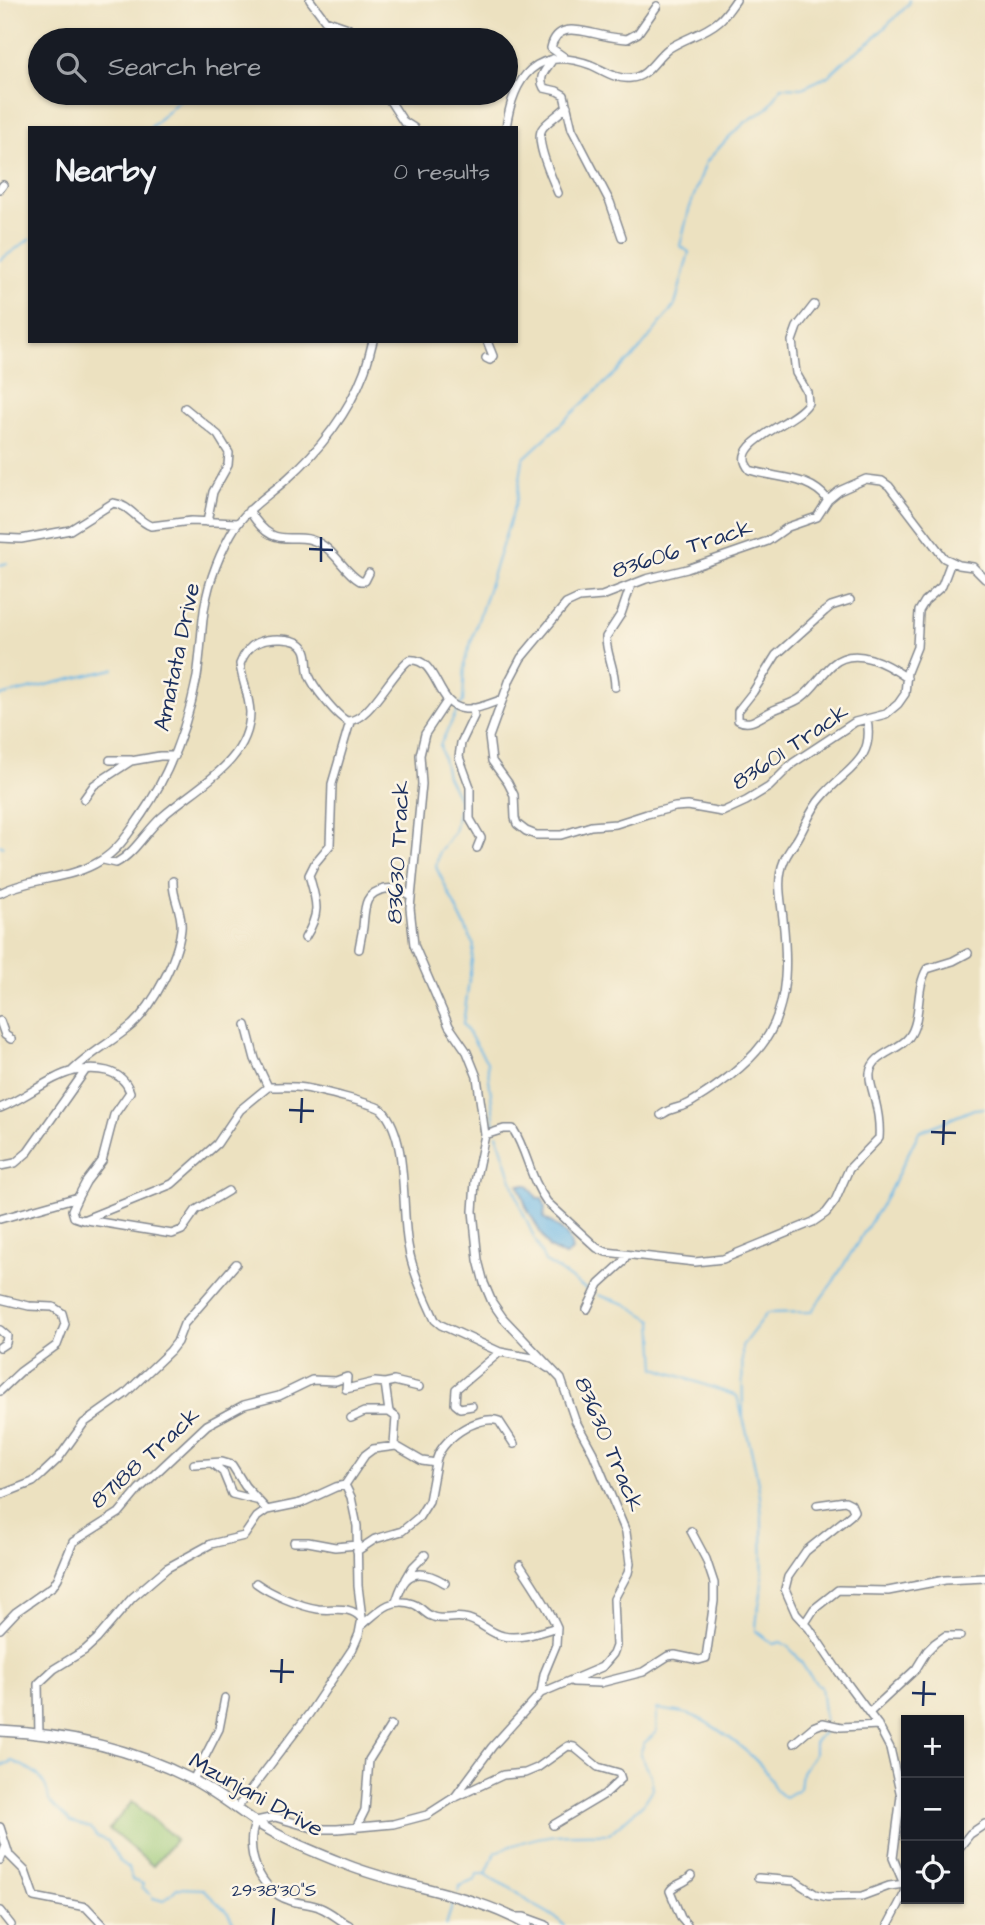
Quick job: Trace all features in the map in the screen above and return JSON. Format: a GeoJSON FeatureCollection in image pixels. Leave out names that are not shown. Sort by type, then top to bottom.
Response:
{"type":"FeatureCollection","features":[{"type":"Feature","properties":{"kind":"main road","name":"Mzunjani Drive"},"geometry":{"type":"LineString","coordinates":[[0,1731],[114,1748],[164,1766],[193,1780],[287,1840],[365,1872],[450,1895],[516,1917],[527,1925]]}},
{"type":"Feature","properties":{"kind":"street"},"geometry":{"type":"LineString","coordinates":[[310,0],[326,20],[348,28]]}},
{"type":"Feature","properties":{"kind":"street"},"geometry":{"type":"LineString","coordinates":[[518,84],[538,65],[554,58],[589,65],[618,78],[640,76],[667,50],[701,34],[718,22],[736,0]]}},
{"type":"Feature","properties":{"kind":"street"},"geometry":{"type":"LineString","coordinates":[[564,58],[551,48],[562,30],[573,29],[627,39],[638,33],[657,6]]}},
{"type":"Feature","properties":{"kind":"street"},"geometry":{"type":"LineString","coordinates":[[554,58],[542,74],[541,83],[544,88],[564,95],[572,129],[610,202],[622,237]]}},
{"type":"Feature","properties":{"kind":"street"},"geometry":{"type":"LineString","coordinates":[[392,105],[406,126]]}},
{"type":"Feature","properties":{"kind":"street"},"geometry":{"type":"LineString","coordinates":[[506,126],[510,105]]}},
{"type":"Feature","properties":{"kind":"street"},"geometry":{"type":"LineString","coordinates":[[558,193],[546,161],[540,134],[543,127],[567,106]]}},
{"type":"Feature","properties":{"kind":"street"},"geometry":{"type":"LineString","coordinates":[[814,306],[797,327],[792,341],[796,373],[806,390],[808,403],[797,416],[750,445],[746,450],[745,460],[750,470],[810,483],[828,500]]}},
{"type":"Feature","properties":{"kind":"street","name":"Amatata Drive"},"geometry":{"type":"LineString","coordinates":[[0,893],[27,882],[78,872],[103,860],[130,832],[156,795],[175,756],[197,675],[208,591],[226,544],[249,510],[286,480],[325,440],[358,386],[372,343]]}},
{"type":"Feature","properties":{"kind":"street"},"geometry":{"type":"LineString","coordinates":[[486,358],[490,360],[493,356],[487,343]]}},
{"type":"Feature","properties":{"kind":"street"},"geometry":{"type":"LineString","coordinates":[[185,408],[218,435],[229,453],[228,465],[213,492],[207,522]]}},
{"type":"Feature","properties":{"kind":"street","name":"83606 Track"},"geometry":{"type":"LineString","coordinates":[[503,699],[521,658],[566,604],[579,598],[602,596],[631,584],[687,569],[768,541],[788,527],[817,517],[828,500],[839,491],[866,479],[882,481],[908,509],[944,558],[951,562]]}},
{"type":"Feature","properties":{"kind":"street"},"geometry":{"type":"LineString","coordinates":[[0,538],[22,539],[70,530],[113,503],[127,508],[149,526],[238,523]]}},
{"type":"Feature","properties":{"kind":"street"},"geometry":{"type":"LineString","coordinates":[[249,510],[267,534],[322,544],[358,580],[365,581],[369,573]]}},
{"type":"Feature","properties":{"kind":"street"},"geometry":{"type":"LineString","coordinates":[[951,562],[973,567],[985,579]]}},
{"type":"Feature","properties":{"kind":"street","name":"83601 Track"},"geometry":{"type":"LineString","coordinates":[[503,699],[489,737],[490,754],[495,767],[512,788],[516,821],[526,831],[541,836],[616,824],[676,807],[727,811],[769,787],[793,762],[855,722],[891,711],[905,694],[907,678],[917,648],[919,611],[925,601],[942,586],[951,562]]}},
{"type":"Feature","properties":{"kind":"street"},"geometry":{"type":"LineString","coordinates":[[615,687],[613,664],[606,637],[621,614],[631,584]]}},
{"type":"Feature","properties":{"kind":"street"},"geometry":{"type":"LineString","coordinates":[[849,600],[825,611],[776,655],[738,711],[738,720],[752,721],[796,702],[830,667],[843,659],[869,658],[887,665],[907,678]]}},
{"type":"Feature","properties":{"kind":"street"},"geometry":{"type":"LineString","coordinates":[[103,860],[116,863],[126,856],[162,817],[218,773],[238,750],[246,735],[250,711],[240,664],[247,652],[258,642],[290,640],[300,643],[306,650],[309,675],[315,686],[339,715],[350,722],[357,720],[364,713],[409,660],[419,660],[428,667],[447,701],[458,707],[473,708],[503,699]]}},
{"type":"Feature","properties":{"kind":"street","name":"83630 Track"},"geometry":{"type":"LineString","coordinates":[[256,1821],[275,1817],[316,1829],[356,1828],[419,1818],[435,1811],[455,1797],[492,1747],[541,1693],[602,1667],[613,1654],[616,1638],[614,1599],[630,1564],[626,1532],[593,1453],[575,1420],[558,1374],[503,1318],[492,1302],[478,1260],[473,1211],[475,1182],[485,1135],[483,1108],[472,1061],[449,1026],[414,945],[410,908],[422,784],[422,743],[430,724],[447,701]]}},
{"type":"Feature","properties":{"kind":"street"},"geometry":{"type":"LineString","coordinates":[[473,708],[474,716],[461,743],[459,757],[470,787],[470,819],[481,838],[477,848]]}},
{"type":"Feature","properties":{"kind":"street"},"geometry":{"type":"LineString","coordinates":[[661,1115],[672,1108],[691,1103],[736,1072],[751,1058],[771,1031],[785,982],[779,880],[783,863],[823,795],[855,767],[865,752],[870,738],[867,720]]}},
{"type":"Feature","properties":{"kind":"street"},"geometry":{"type":"LineString","coordinates":[[305,938],[313,925],[318,904],[309,874],[330,845],[332,784],[350,722]]}},
{"type":"Feature","properties":{"kind":"street"},"geometry":{"type":"LineString","coordinates":[[110,760],[175,756]]}},
{"type":"Feature","properties":{"kind":"street"},"geometry":{"type":"LineString","coordinates":[[84,799],[94,785],[135,760]]}},
{"type":"Feature","properties":{"kind":"street"},"geometry":{"type":"LineString","coordinates":[[0,1108],[71,1072],[89,1054],[134,1023],[156,995],[181,929],[173,881]]}},
{"type":"Feature","properties":{"kind":"street"},"geometry":{"type":"LineString","coordinates":[[359,949],[363,912],[368,898],[377,891],[391,888],[411,896]]}},
{"type":"Feature","properties":{"kind":"street"},"geometry":{"type":"LineString","coordinates":[[485,1135],[513,1129],[521,1142],[528,1169],[547,1202],[597,1248],[626,1256],[695,1262],[723,1259],[813,1222],[826,1213],[839,1196],[849,1169],[878,1140],[880,1134],[870,1079],[872,1067],[882,1056],[910,1037],[915,1023],[921,981],[927,969],[968,953]]}},
{"type":"Feature","properties":{"kind":"street"},"geometry":{"type":"LineString","coordinates":[[0,1021],[5,1035],[11,1039]]}},
{"type":"Feature","properties":{"kind":"street"},"geometry":{"type":"LineString","coordinates":[[246,1025],[255,1059],[268,1087]]}},
{"type":"Feature","properties":{"kind":"street"},"geometry":{"type":"LineString","coordinates":[[71,1072],[103,1070],[115,1073],[127,1083],[130,1091],[114,1115],[103,1161],[86,1182],[73,1208],[73,1215],[79,1220],[173,1234],[183,1230],[196,1210],[228,1191]]}},
{"type":"Feature","properties":{"kind":"street"},"geometry":{"type":"LineString","coordinates":[[0,1166],[17,1161],[28,1152],[85,1071]]}},
{"type":"Feature","properties":{"kind":"street"},"geometry":{"type":"LineString","coordinates":[[87,1220],[177,1180],[217,1144],[233,1117],[261,1090],[268,1087],[305,1088],[364,1101],[382,1110],[394,1131],[405,1194],[407,1244],[414,1270],[435,1320],[440,1325],[500,1352],[529,1357],[558,1374]]}},
{"type":"Feature","properties":{"kind":"street"},"geometry":{"type":"LineString","coordinates":[[0,1219],[78,1197]]}},
{"type":"Feature","properties":{"kind":"street"},"geometry":{"type":"LineString","coordinates":[[587,1309],[599,1284],[626,1256]]}},
{"type":"Feature","properties":{"kind":"street"},"geometry":{"type":"LineString","coordinates":[[0,1495],[33,1482],[58,1459],[84,1423],[125,1394],[170,1351],[184,1324],[236,1264]]}},
{"type":"Feature","properties":{"kind":"street"},"geometry":{"type":"LineString","coordinates":[[0,1299],[29,1306],[53,1307],[60,1310],[65,1324],[57,1345],[20,1372],[0,1391]]}},
{"type":"Feature","properties":{"kind":"street"},"geometry":{"type":"LineString","coordinates":[[0,1330],[7,1336],[6,1343],[0,1347]]}},
{"type":"Feature","properties":{"kind":"street"},"geometry":{"type":"LineString","coordinates":[[472,1406],[460,1408],[455,1404],[456,1389],[500,1352]]}},
{"type":"Feature","properties":{"kind":"street","name":"87188 Track"},"geometry":{"type":"LineString","coordinates":[[0,1629],[16,1612],[52,1586],[73,1542],[119,1513],[139,1489],[206,1425],[244,1405],[279,1396],[312,1380],[336,1381],[347,1377],[346,1389],[375,1382],[385,1383]]}},
{"type":"Feature","properties":{"kind":"street"},"geometry":{"type":"LineString","coordinates":[[389,1412],[385,1383],[394,1381],[419,1387]]}},
{"type":"Feature","properties":{"kind":"street"},"geometry":{"type":"LineString","coordinates":[[351,1418],[364,1412],[389,1412],[396,1417],[394,1446]]}},
{"type":"Feature","properties":{"kind":"street"},"geometry":{"type":"LineString","coordinates":[[294,1542],[357,1548],[402,1531],[419,1517],[429,1501],[439,1452],[449,1438],[485,1420],[499,1421],[514,1444]]}},
{"type":"Feature","properties":{"kind":"street"},"geometry":{"type":"LineString","coordinates":[[39,1735],[37,1689],[42,1680],[97,1639],[132,1598],[173,1563],[204,1548],[244,1535],[257,1517],[267,1510],[301,1503],[345,1485],[368,1451],[394,1446],[422,1461],[436,1464]]}},
{"type":"Feature","properties":{"kind":"street"},"geometry":{"type":"LineString","coordinates":[[194,1464],[222,1462],[232,1465],[257,1501],[267,1510]]}},
{"type":"Feature","properties":{"kind":"street"},"geometry":{"type":"LineString","coordinates":[[213,1463],[223,1472],[232,1494],[257,1501]]}},
{"type":"Feature","properties":{"kind":"street"},"geometry":{"type":"LineString","coordinates":[[237,1808],[309,1714],[353,1648],[361,1622],[355,1513],[345,1485]]}},
{"type":"Feature","properties":{"kind":"street"},"geometry":{"type":"LineString","coordinates":[[817,1505],[845,1501],[851,1504],[854,1511],[806,1551],[786,1580],[786,1589],[790,1604],[870,1713],[890,1748],[900,1788],[901,1804],[892,1858],[901,1879]]}},
{"type":"Feature","properties":{"kind":"street"},"geometry":{"type":"LineString","coordinates":[[569,1682],[611,1681],[643,1672],[660,1660],[675,1655],[699,1660],[706,1658],[714,1583],[706,1559],[691,1531]]}},
{"type":"Feature","properties":{"kind":"street"},"geometry":{"type":"LineString","coordinates":[[396,1602],[413,1567],[425,1555]]}},
{"type":"Feature","properties":{"kind":"street"},"geometry":{"type":"LineString","coordinates":[[520,1565],[533,1582],[557,1628],[556,1645],[541,1693]]}},
{"type":"Feature","properties":{"kind":"street"},"geometry":{"type":"LineString","coordinates":[[406,1580],[426,1574],[445,1583]]}},
{"type":"Feature","properties":{"kind":"street"},"geometry":{"type":"LineString","coordinates":[[805,1623],[814,1609],[838,1590],[888,1591],[945,1580],[985,1578]]}},
{"type":"Feature","properties":{"kind":"street"},"geometry":{"type":"LineString","coordinates":[[256,1583],[277,1597],[318,1609],[349,1610],[361,1622]]}},
{"type":"Feature","properties":{"kind":"street"},"geometry":{"type":"LineString","coordinates":[[361,1622],[390,1603],[396,1602],[411,1603],[432,1617],[473,1620],[499,1636],[525,1636],[557,1628]]}},
{"type":"Feature","properties":{"kind":"street"},"geometry":{"type":"LineString","coordinates":[[870,1713],[916,1669],[935,1643],[945,1636],[960,1636]]}},
{"type":"Feature","properties":{"kind":"street"},"geometry":{"type":"LineString","coordinates":[[193,1780],[219,1729],[225,1698]]}},
{"type":"Feature","properties":{"kind":"street"},"geometry":{"type":"LineString","coordinates":[[794,1743],[813,1727],[825,1723],[841,1727],[878,1725]]}},
{"type":"Feature","properties":{"kind":"street"},"geometry":{"type":"LineString","coordinates":[[356,1828],[365,1810],[369,1760],[391,1725]]}},
{"type":"Feature","properties":{"kind":"street"},"geometry":{"type":"LineString","coordinates":[[455,1797],[503,1775],[525,1773],[537,1768],[568,1746],[574,1747],[598,1768],[620,1773],[621,1779],[612,1789],[553,1825]]}},
{"type":"Feature","properties":{"kind":"street"},"geometry":{"type":"LineString","coordinates":[[256,1821],[252,1831],[251,1851],[267,1885],[283,1898],[323,1908],[349,1925]]}},
{"type":"Feature","properties":{"kind":"street"},"geometry":{"type":"LineString","coordinates":[[964,1842],[974,1830],[985,1824]]}},
{"type":"Feature","properties":{"kind":"street"},"geometry":{"type":"LineString","coordinates":[[0,1827],[9,1855],[25,1871],[34,1897],[86,1907],[103,1925]]}},
{"type":"Feature","properties":{"kind":"street"},"geometry":{"type":"LineString","coordinates":[[0,1860],[6,1845]]}},
{"type":"Feature","properties":{"kind":"street"},"geometry":{"type":"LineString","coordinates":[[687,1925],[681,1918],[670,1891],[691,1876]]}},
{"type":"Feature","properties":{"kind":"street"},"geometry":{"type":"LineString","coordinates":[[758,1878],[795,1881],[815,1894],[827,1897],[862,1896],[889,1886],[901,1887]]}},
{"type":"Feature","properties":{"kind":"street"},"geometry":{"type":"LineString","coordinates":[[887,1925],[901,1901]]}},
{"type":"Feature","properties":{"kind":"street"},"geometry":{"type":"LineString","coordinates":[[0,1911],[11,1925]]}},
{"type":"Feature","properties":{"kind":"street"},"geometry":{"type":"LineString","coordinates":[[516,1917],[546,1925]]}},
{"type":"Feature","properties":{"kind":"green space"},"geometry":{"type":"Polygon","coordinates":[[[132,1802],[176,1839],[153,1866],[109,1829],[132,1802]]]}},
{"type":"Feature","properties":{"kind":"water"},"geometry":{"type":"Polygon","coordinates":[[[519,1185],[528,1185],[537,1198],[542,1198],[545,1206],[544,1218],[566,1235],[572,1251],[565,1256],[549,1248],[526,1206],[519,1185]]]}},
{"type":"Feature","properties":{"kind":"waterway"},"geometry":{"type":"LineString","coordinates":[[460,705],[463,702],[465,661],[517,499],[523,459],[636,354],[675,305],[689,252],[680,246],[706,162],[747,121],[768,108],[782,87],[802,88],[828,76],[871,41],[910,0]]}},
{"type":"Feature","properties":{"kind":"waterway"},"geometry":{"type":"LineString","coordinates":[[152,126],[174,105]]}},
{"type":"Feature","properties":{"kind":"waterway"},"geometry":{"type":"LineString","coordinates":[[0,260],[28,240]]}},
{"type":"Feature","properties":{"kind":"waterway"},"geometry":{"type":"LineString","coordinates":[[0,565],[7,563]]}},
{"type":"Feature","properties":{"kind":"waterway"},"geometry":{"type":"LineString","coordinates":[[0,696],[114,669]]}},
{"type":"Feature","properties":{"kind":"waterway"},"geometry":{"type":"LineString","coordinates":[[458,709],[440,745],[447,776],[460,802],[454,832],[439,852],[436,867],[474,945],[463,1024],[487,1062],[495,1127]]}},
{"type":"Feature","properties":{"kind":"waterway"},"geometry":{"type":"LineString","coordinates":[[743,1417],[742,1346],[767,1313],[811,1312],[888,1194],[919,1132],[974,1109],[985,1108]]}},
{"type":"Feature","properties":{"kind":"waterway"},"geometry":{"type":"LineString","coordinates":[[497,1134],[521,1208],[545,1262],[592,1292]]}},
{"type":"Feature","properties":{"kind":"waterway"},"geometry":{"type":"LineString","coordinates":[[598,1295],[626,1304],[653,1320],[656,1368],[737,1396],[753,1459],[761,1507],[762,1576],[756,1631],[773,1644],[781,1642],[788,1647],[821,1687],[825,1720]]}},
{"type":"Feature","properties":{"kind":"waterway"},"geometry":{"type":"LineString","coordinates":[[486,1874],[495,1853],[510,1846],[550,1836],[609,1834],[644,1803],[653,1789],[651,1775],[640,1754],[644,1743],[656,1733],[657,1709],[692,1715],[724,1734],[760,1765],[776,1790],[785,1797],[800,1788],[802,1772],[814,1754],[814,1743],[825,1726]]}},
{"type":"Feature","properties":{"kind":"waterway"},"geometry":{"type":"LineString","coordinates":[[0,1767],[12,1761],[38,1775],[48,1792],[49,1801],[71,1822],[91,1828],[97,1837],[108,1841],[119,1861],[129,1868],[132,1880],[143,1884],[142,1888],[151,1895]]}},
{"type":"Feature","properties":{"kind":"waterway"},"geometry":{"type":"LineString","coordinates":[[458,1892],[460,1886],[475,1880],[477,1874],[486,1874],[564,1925]]}},
{"type":"Feature","properties":{"kind":"waterway"},"geometry":{"type":"LineString","coordinates":[[153,1898],[164,1901],[177,1888],[203,1889],[228,1913],[235,1925]]}},
{"type":"Feature","properties":{"kind":"waterway"},"geometry":{"type":"LineString","coordinates":[[446,1925],[454,1900]]}}]}
